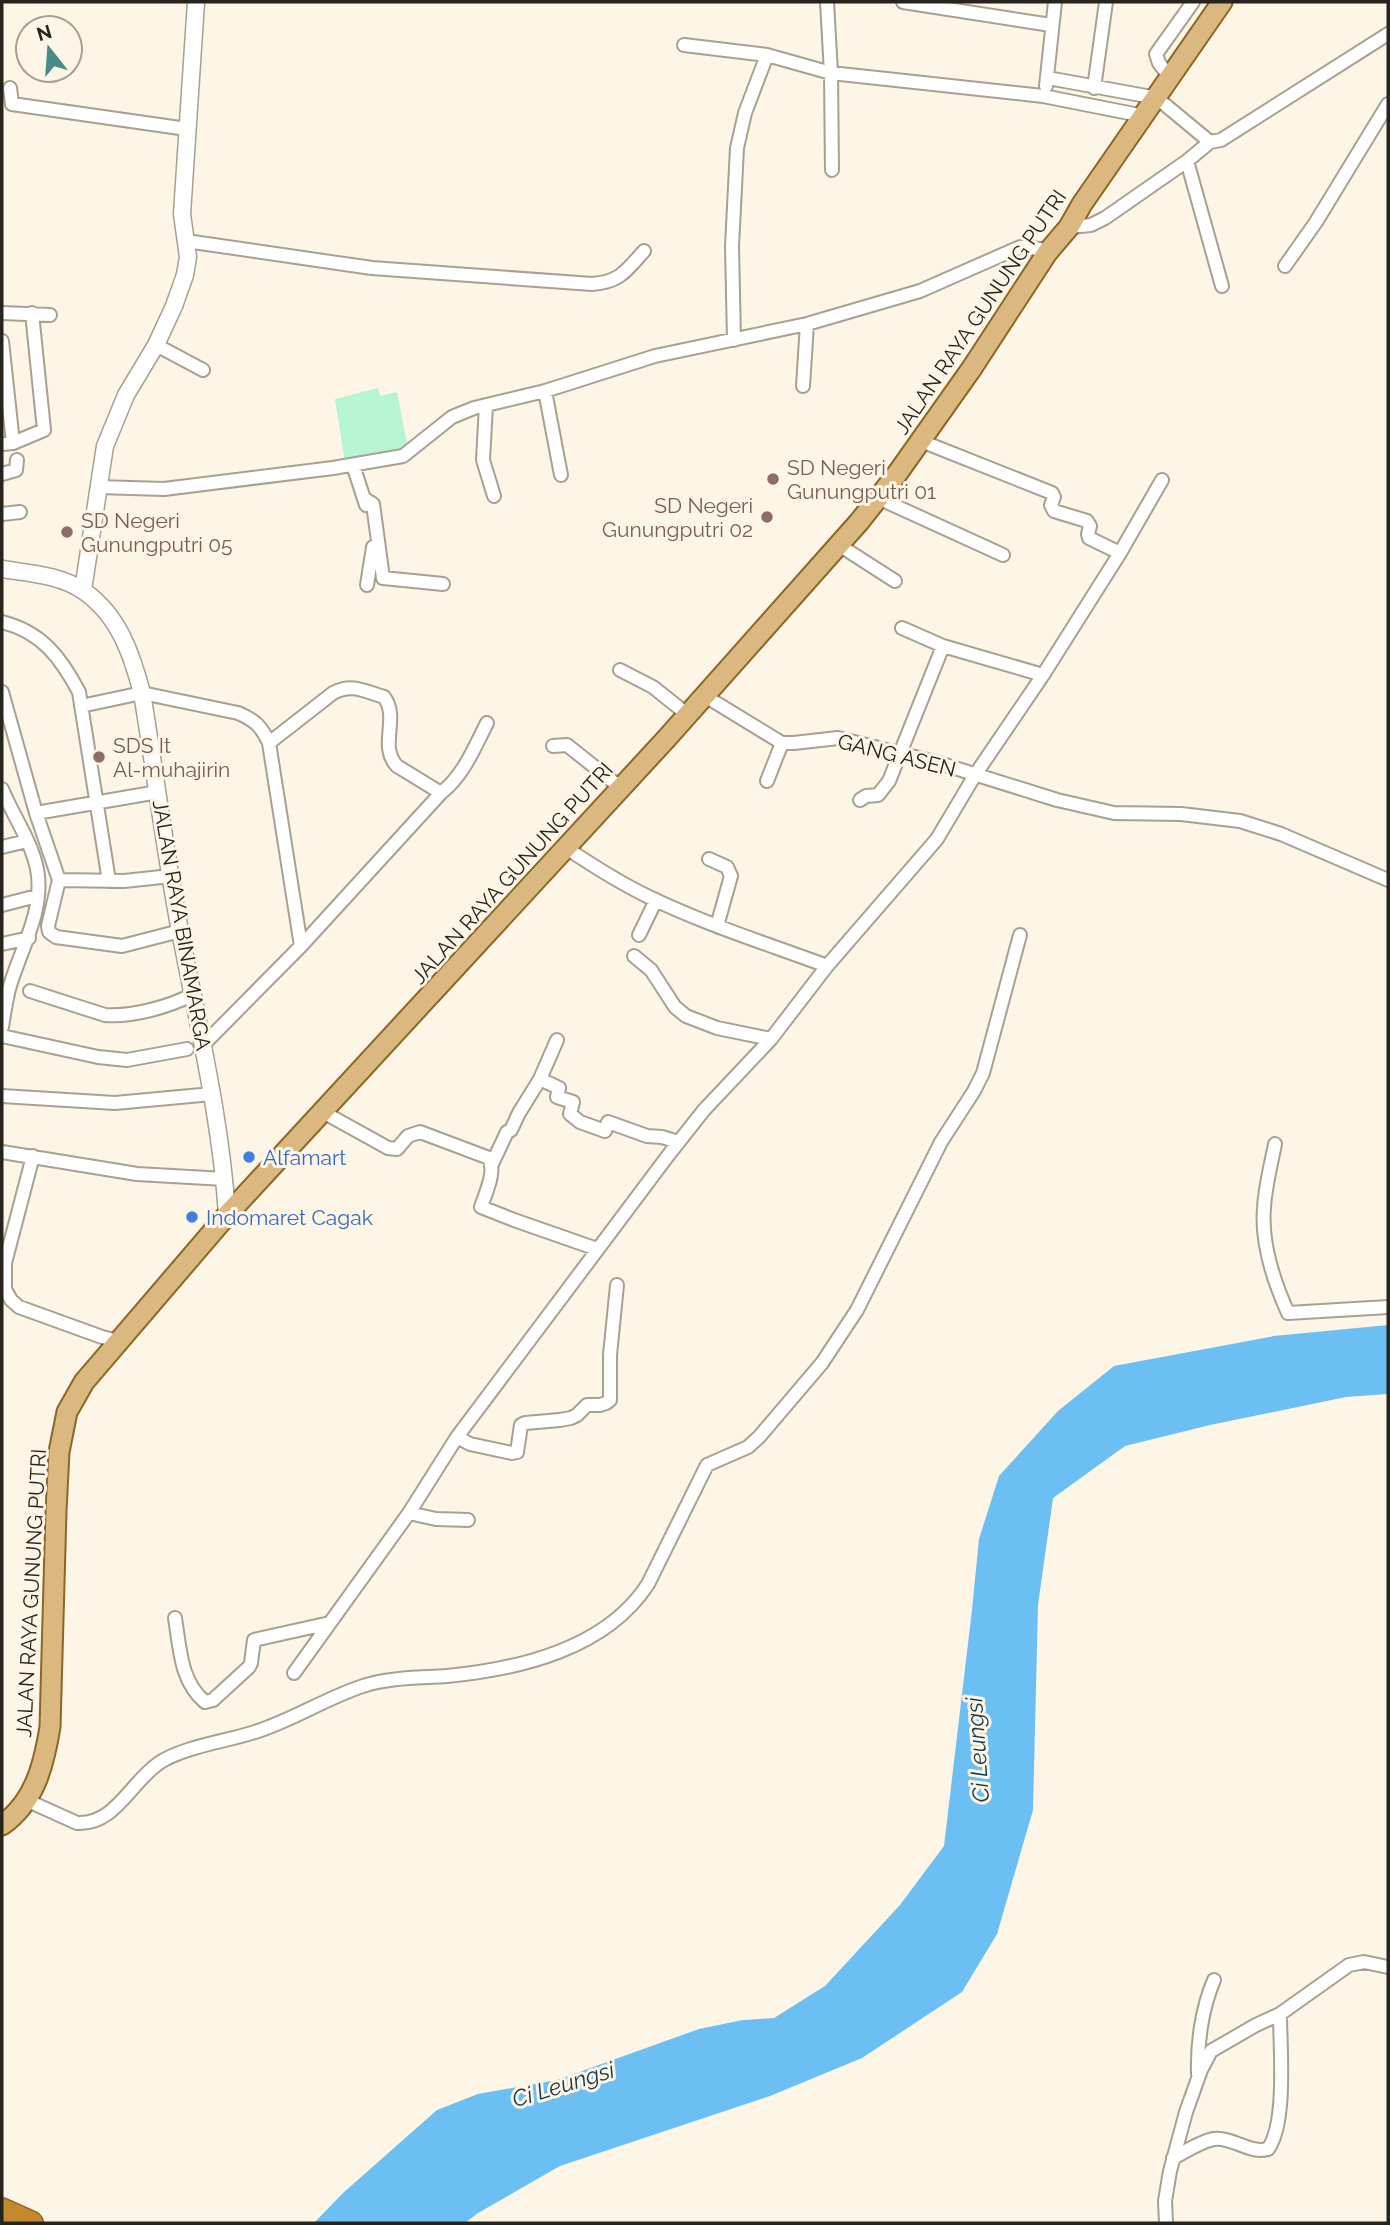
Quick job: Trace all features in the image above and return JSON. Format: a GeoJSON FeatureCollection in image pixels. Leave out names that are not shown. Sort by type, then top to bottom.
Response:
{"type":"FeatureCollection","features":[{"type":"Feature","properties":{"kind":"highway"},"geometry":{"type":"LineString","coordinates":[[2,2210],[31,2223]]}},
{"type":"Feature","properties":{"kind":"main road","name":"JALAN RAYA GUNUNG PUTRI"},"geometry":{"type":"LineString","coordinates":[[2,1825],[11,1818],[35,1787],[50,1727],[56,1511],[62,1430],[74,1396],[89,1374],[227,1215],[688,715],[878,498],[972,368],[1047,253],[1069,227],[1169,76],[1222,2]]}},
{"type":"Feature","properties":{"kind":"street"},"geometry":{"type":"LineString","coordinates":[[2,569],[55,579],[83,590],[105,446],[126,394],[156,345],[185,275],[188,257],[182,214],[196,2]]}},
{"type":"Feature","properties":{"kind":"street"},"geometry":{"type":"LineString","coordinates":[[827,2],[832,170]]}},
{"type":"Feature","properties":{"kind":"street"},"geometry":{"type":"LineString","coordinates":[[903,2],[1051,24]]}},
{"type":"Feature","properties":{"kind":"street"},"geometry":{"type":"LineString","coordinates":[[1043,96],[1048,78],[1055,2]]}},
{"type":"Feature","properties":{"kind":"street"},"geometry":{"type":"LineString","coordinates":[[1094,88],[1106,2]]}},
{"type":"Feature","properties":{"kind":"street"},"geometry":{"type":"LineString","coordinates":[[1169,76],[1159,64],[1156,54],[1193,2]]}},
{"type":"Feature","properties":{"kind":"street"},"geometry":{"type":"LineString","coordinates":[[1069,227],[1091,225],[1105,218],[1210,142],[1221,140],[1388,34]]}},
{"type":"Feature","properties":{"kind":"street"},"geometry":{"type":"LineString","coordinates":[[684,45],[768,55],[831,73],[1043,96],[1144,116]]}},
{"type":"Feature","properties":{"kind":"street"},"geometry":{"type":"LineString","coordinates":[[734,340],[732,246],[737,148],[745,113],[768,55]]}},
{"type":"Feature","properties":{"kind":"street"},"geometry":{"type":"LineString","coordinates":[[1048,78],[1157,97],[1210,142]]}},
{"type":"Feature","properties":{"kind":"street"},"geometry":{"type":"LineString","coordinates":[[10,88],[12,104],[187,129]]}},
{"type":"Feature","properties":{"kind":"street"},"geometry":{"type":"LineString","coordinates":[[1285,266],[1317,222],[1388,104]]}},
{"type":"Feature","properties":{"kind":"street"},"geometry":{"type":"LineString","coordinates":[[1187,161],[1222,285]]}},
{"type":"Feature","properties":{"kind":"street"},"geometry":{"type":"LineString","coordinates":[[186,241],[372,268],[593,284],[614,281],[622,276],[644,251]]}},
{"type":"Feature","properties":{"kind":"street"},"geometry":{"type":"LineString","coordinates":[[98,486],[164,489],[353,466],[403,456],[461,412],[545,391],[655,356],[807,324],[920,290],[1020,247],[1040,249],[1047,253]]}},
{"type":"Feature","properties":{"kind":"street"},"geometry":{"type":"LineString","coordinates":[[2,313],[50,315]]}},
{"type":"Feature","properties":{"kind":"street"},"geometry":{"type":"LineString","coordinates":[[2,341],[7,444],[44,430],[32,313]]}},
{"type":"Feature","properties":{"kind":"street"},"geometry":{"type":"LineString","coordinates":[[803,386],[807,324]]}},
{"type":"Feature","properties":{"kind":"street"},"geometry":{"type":"LineString","coordinates":[[156,345],[203,369]]}},
{"type":"Feature","properties":{"kind":"street"},"geometry":{"type":"LineString","coordinates":[[545,391],[561,475]]}},
{"type":"Feature","properties":{"kind":"street"},"geometry":{"type":"LineString","coordinates":[[486,405],[483,460],[494,496]]}},
{"type":"Feature","properties":{"kind":"street"},"geometry":{"type":"LineString","coordinates":[[920,441],[1052,494],[1054,498],[1051,507],[1054,511],[1087,521],[1090,538],[1120,553]]}},
{"type":"Feature","properties":{"kind":"street"},"geometry":{"type":"LineString","coordinates":[[2,474],[16,470],[17,460]]}},
{"type":"Feature","properties":{"kind":"street"},"geometry":{"type":"LineString","coordinates":[[353,466],[372,528],[374,551],[367,585]]}},
{"type":"Feature","properties":{"kind":"street"},"geometry":{"type":"LineString","coordinates":[[294,1673],[408,1513],[457,1437],[678,1142],[704,1110],[771,1040],[827,966],[937,839],[975,775],[1043,675],[1120,553],[1162,480]]}},
{"type":"Feature","properties":{"kind":"street"},"geometry":{"type":"LineString","coordinates":[[878,498],[1003,555]]}},
{"type":"Feature","properties":{"kind":"street"},"geometry":{"type":"LineString","coordinates":[[365,499],[373,504],[383,578],[443,584]]}},
{"type":"Feature","properties":{"kind":"street"},"geometry":{"type":"LineString","coordinates":[[2,514],[20,512]]}},
{"type":"Feature","properties":{"kind":"street"},"geometry":{"type":"LineString","coordinates":[[839,545],[895,582]]}},
{"type":"Feature","properties":{"kind":"street","name":"JALAN RAYA BINAMARGA"},"geometry":{"type":"LineString","coordinates":[[83,590],[100,605],[121,635],[132,658],[142,693],[180,931],[194,994],[195,1047],[212,1094],[225,1179],[227,1215]]}},
{"type":"Feature","properties":{"kind":"street"},"geometry":{"type":"LineString","coordinates":[[2,622],[18,626],[49,646],[65,666],[79,692],[109,881]]}},
{"type":"Feature","properties":{"kind":"street"},"geometry":{"type":"LineString","coordinates":[[902,628],[943,646],[1043,675]]}},
{"type":"Feature","properties":{"kind":"street"},"geometry":{"type":"LineString","coordinates":[[860,800],[866,796],[877,796],[889,781],[943,646]]}},
{"type":"Feature","properties":{"kind":"street"},"geometry":{"type":"LineString","coordinates":[[620,670],[653,687],[688,715]]}},
{"type":"Feature","properties":{"kind":"street"},"geometry":{"type":"LineString","coordinates":[[269,743],[332,693],[343,687],[351,687],[384,697],[391,710],[388,745],[392,761],[442,793]]}},
{"type":"Feature","properties":{"kind":"street"},"geometry":{"type":"LineString","coordinates":[[2,692],[36,813],[60,880],[48,926],[49,932],[56,937],[122,946],[180,931]]}},
{"type":"Feature","properties":{"kind":"street"},"geometry":{"type":"LineString","coordinates":[[81,706],[142,693],[238,713],[253,719],[264,729],[269,743],[301,946]]}},
{"type":"Feature","properties":{"kind":"street"},"geometry":{"type":"LineString","coordinates":[[705,696],[782,743],[767,781]]}},
{"type":"Feature","properties":{"kind":"street"},"geometry":{"type":"LineString","coordinates":[[2,1036],[98,1058],[127,1060],[195,1047],[301,946],[460,776],[487,723]]}},
{"type":"Feature","properties":{"kind":"street","name":"GANG ASEN"},"geometry":{"type":"LineString","coordinates":[[782,743],[838,737],[1057,800],[1114,813],[1181,814],[1240,821],[1281,834],[1388,880]]}},
{"type":"Feature","properties":{"kind":"street"},"geometry":{"type":"LineString","coordinates":[[553,746],[567,745],[621,788]]}},
{"type":"Feature","properties":{"kind":"street"},"geometry":{"type":"LineString","coordinates":[[2,789],[5,804],[27,841],[37,871],[37,896],[29,938],[5,990],[2,1027]]}},
{"type":"Feature","properties":{"kind":"street"},"geometry":{"type":"LineString","coordinates":[[36,813],[158,792]]}},
{"type":"Feature","properties":{"kind":"street"},"geometry":{"type":"LineString","coordinates":[[2,847],[27,841]]}},
{"type":"Feature","properties":{"kind":"street"},"geometry":{"type":"LineString","coordinates":[[565,847],[608,876],[656,900],[717,926],[827,966]]}},
{"type":"Feature","properties":{"kind":"street"},"geometry":{"type":"LineString","coordinates":[[709,859],[727,867],[731,876],[717,926]]}},
{"type":"Feature","properties":{"kind":"street"},"geometry":{"type":"LineString","coordinates":[[60,880],[109,881],[171,876]]}},
{"type":"Feature","properties":{"kind":"street"},"geometry":{"type":"LineString","coordinates":[[2,905],[37,896]]}},
{"type":"Feature","properties":{"kind":"street"},"geometry":{"type":"LineString","coordinates":[[639,935],[656,900]]}},
{"type":"Feature","properties":{"kind":"street"},"geometry":{"type":"LineString","coordinates":[[26,1800],[77,1823],[98,1820],[109,1815],[130,1789],[162,1760],[287,1721],[364,1686],[390,1680],[477,1672],[520,1664],[583,1641],[614,1622],[648,1584],[707,1465],[748,1447],[759,1437],[822,1363],[857,1310],[941,1142],[983,1073],[1020,935]]}},
{"type":"Feature","properties":{"kind":"street"},"geometry":{"type":"LineString","coordinates":[[2,944],[29,938]]}},
{"type":"Feature","properties":{"kind":"street"},"geometry":{"type":"LineString","coordinates":[[634,956],[651,970],[676,1007],[686,1016],[717,1028],[771,1040]]}},
{"type":"Feature","properties":{"kind":"street"},"geometry":{"type":"LineString","coordinates":[[30,991],[105,1016],[117,1016],[177,1003],[194,994]]}},
{"type":"Feature","properties":{"kind":"street"},"geometry":{"type":"LineString","coordinates":[[557,1040],[540,1079],[511,1130],[507,1132],[492,1164],[489,1185],[481,1207],[597,1249]]}},
{"type":"Feature","properties":{"kind":"street"},"geometry":{"type":"LineString","coordinates":[[540,1079],[559,1087],[557,1097],[573,1102],[570,1114],[580,1122],[605,1131],[608,1122],[614,1123],[635,1133],[678,1142]]}},
{"type":"Feature","properties":{"kind":"street"},"geometry":{"type":"LineString","coordinates":[[2,1096],[115,1103],[212,1094]]}},
{"type":"Feature","properties":{"kind":"street"},"geometry":{"type":"LineString","coordinates":[[323,1112],[388,1148],[397,1149],[408,1136],[420,1132],[489,1158],[492,1164]]}},
{"type":"Feature","properties":{"kind":"street"},"geometry":{"type":"LineString","coordinates":[[1275,1144],[1264,1209],[1264,1231],[1275,1279],[1288,1313],[1388,1307]]}},
{"type":"Feature","properties":{"kind":"street"},"geometry":{"type":"LineString","coordinates":[[2,1152],[137,1174],[225,1179]]}},
{"type":"Feature","properties":{"kind":"street"},"geometry":{"type":"LineString","coordinates":[[33,1156],[5,1263],[5,1289],[19,1307],[119,1341]]}},
{"type":"Feature","properties":{"kind":"street"},"geometry":{"type":"LineString","coordinates":[[457,1437],[489,1449],[517,1452],[520,1425],[560,1420],[577,1415],[587,1405],[606,1404],[610,1400],[611,1391],[610,1355],[618,1285]]}},
{"type":"Feature","properties":{"kind":"street"},"geometry":{"type":"LineString","coordinates":[[408,1513],[436,1519],[468,1520]]}},
{"type":"Feature","properties":{"kind":"street"},"geometry":{"type":"LineString","coordinates":[[176,1618],[182,1670],[198,1696],[205,1702],[213,1700],[248,1667],[256,1639],[330,1623]]}},
{"type":"Feature","properties":{"kind":"street"},"geometry":{"type":"LineString","coordinates":[[1166,2223],[1166,2188],[1186,2112],[1211,2051],[1280,2014],[1349,1965],[1364,1962],[1388,1967]]}},
{"type":"Feature","properties":{"kind":"street"},"geometry":{"type":"LineString","coordinates":[[1198,2078],[1199,2044],[1208,1994],[1214,1980]]}},
{"type":"Feature","properties":{"kind":"street"},"geometry":{"type":"LineString","coordinates":[[1174,2158],[1214,2139],[1228,2140],[1260,2151],[1268,2149],[1275,2139],[1280,2094],[1280,2014]]}},
{"type":"Feature","properties":{"kind":"green space"},"geometry":{"type":"Polygon","coordinates":[[[378,388],[380,396],[397,392],[408,449],[345,463],[335,399],[378,388]]]}},
{"type":"Feature","properties":{"kind":"water","name":"Ci Leungsi"},"geometry":{"type":"Polygon","coordinates":[[[1388,1325],[1388,1394],[1346,1397],[1210,1425],[1125,1446],[1053,1498],[1038,1605],[1033,1810],[997,1934],[962,1992],[862,2058],[770,2096],[560,2166],[465,2223],[314,2223],[343,2193],[437,2110],[478,2094],[557,2080],[699,2029],[743,2020],[774,2018],[825,1986],[900,1905],[944,1846],[979,1539],[999,1476],[1058,1411],[1114,1366],[1274,1336],[1388,1325]]]}},
{"type":"Feature","properties":{"kind":"place","name":"SD Negeri Gunungputri 01"},"geometry":{"type":"Point","coordinates":[773,479]}},
{"type":"Feature","properties":{"kind":"place","name":"SD Negeri Gunungputri 02"},"geometry":{"type":"Point","coordinates":[767,517]}},
{"type":"Feature","properties":{"kind":"place","name":"SD Negeri Gunungputri 05"},"geometry":{"type":"Point","coordinates":[67,532]}},
{"type":"Feature","properties":{"kind":"place","name":"SDS It Al-muhajirin"},"geometry":{"type":"Point","coordinates":[99,757]}},
{"type":"Feature","properties":{"kind":"place","name":"Alfamart"},"geometry":{"type":"Point","coordinates":[249,1157]}},
{"type":"Feature","properties":{"kind":"place","name":"Indomaret Cagak"},"geometry":{"type":"Point","coordinates":[192,1217]}}]}
